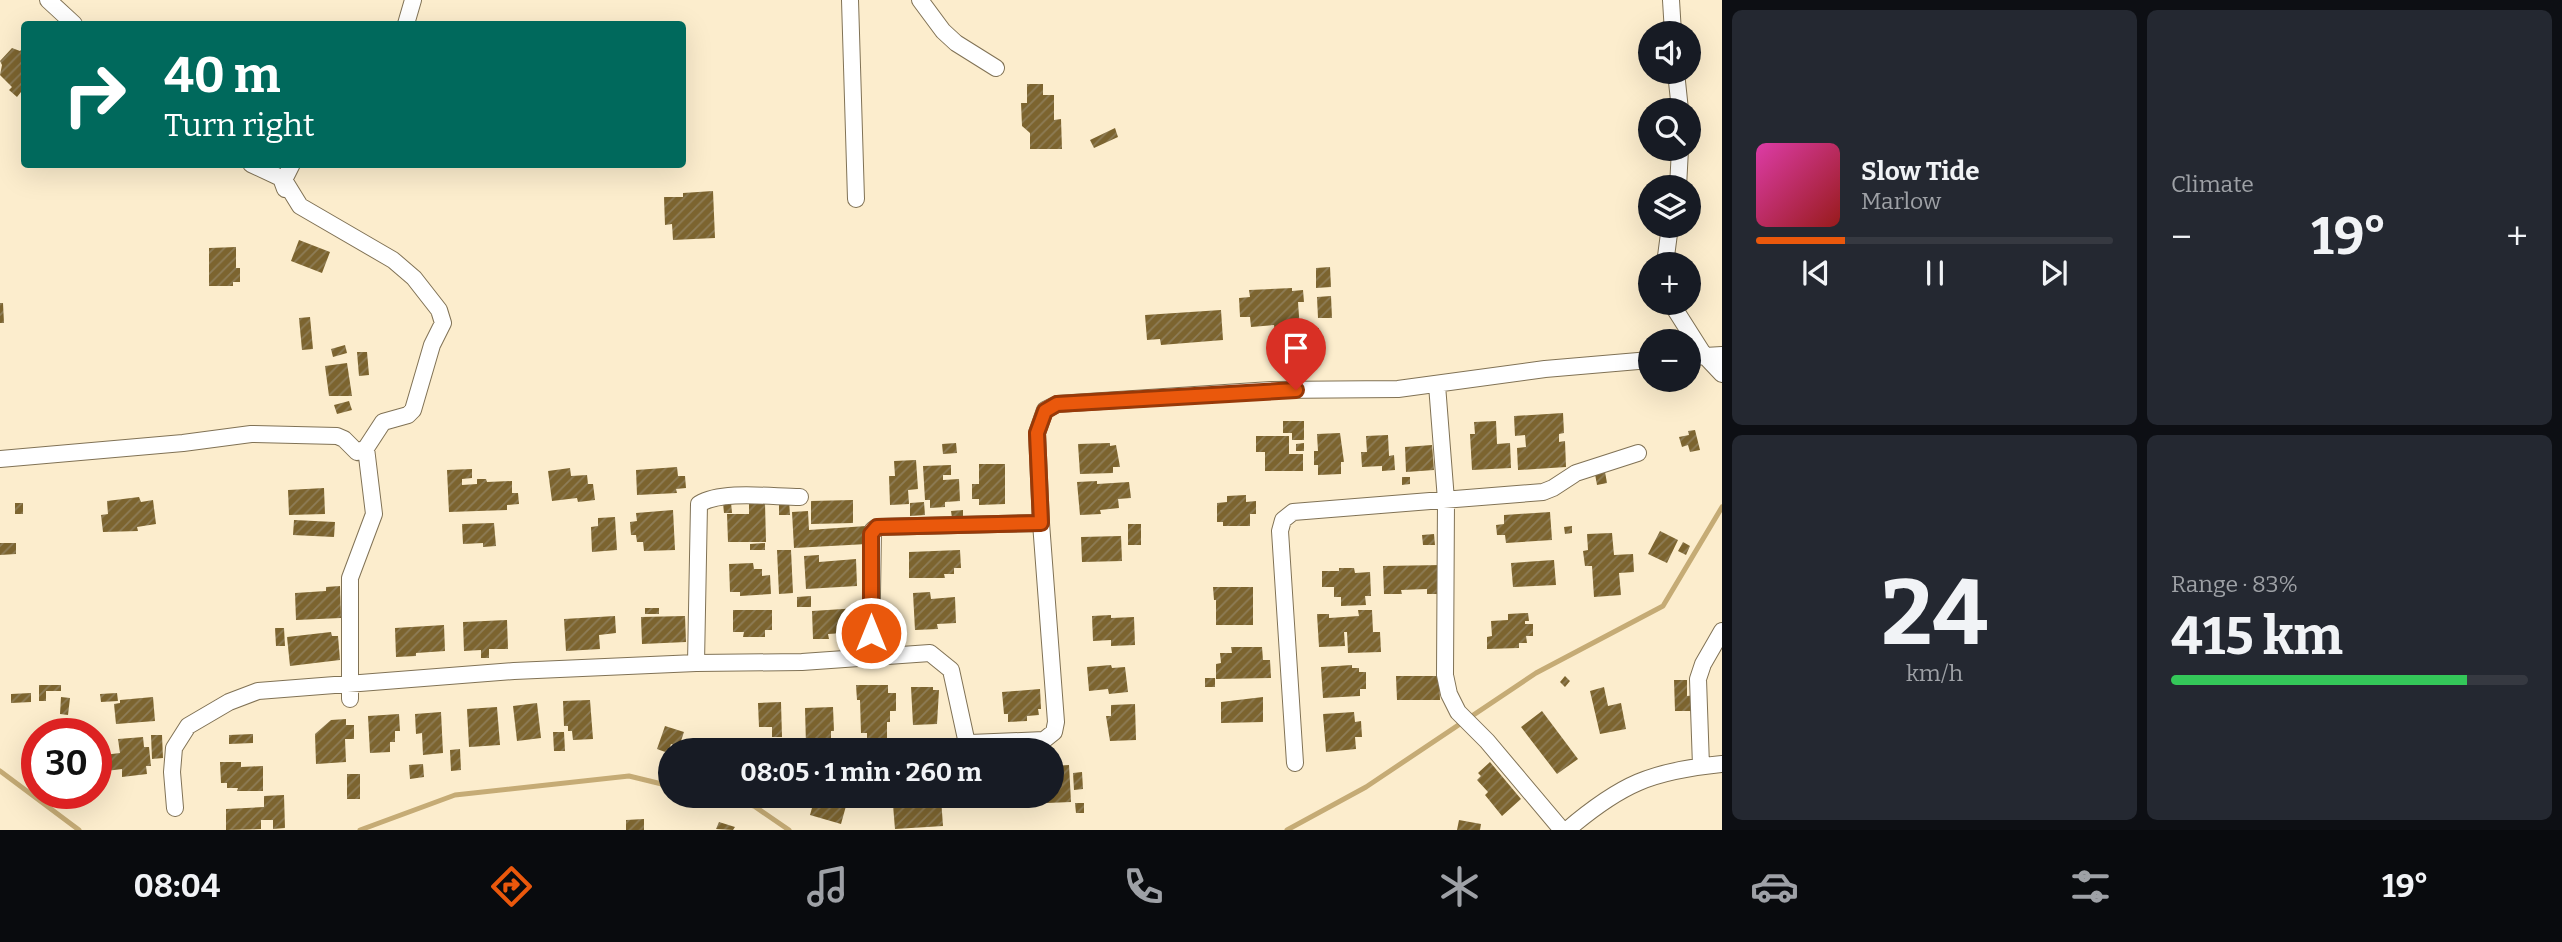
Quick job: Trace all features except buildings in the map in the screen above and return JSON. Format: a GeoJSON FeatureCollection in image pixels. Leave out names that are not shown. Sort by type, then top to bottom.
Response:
{"type":"FeatureCollection","features":[{"type":"Feature","properties":{"kind":"street"},"geometry":{"type":"LineString","coordinates":[[48,0],[71,21]]}},
{"type":"Feature","properties":{"kind":"street"},"geometry":{"type":"LineString","coordinates":[[406,21],[413,0]]}},
{"type":"Feature","properties":{"kind":"street"},"geometry":{"type":"LineString","coordinates":[[850,0],[856,199]]}},
{"type":"Feature","properties":{"kind":"street"},"geometry":{"type":"LineString","coordinates":[[920,0],[943,31],[956,43],[996,68]]}},
{"type":"Feature","properties":{"kind":"street"},"geometry":{"type":"LineString","coordinates":[[1671,0],[1672,21]]}},
{"type":"Feature","properties":{"kind":"street"},"geometry":{"type":"LineString","coordinates":[[260,168],[281,178],[289,198],[295,205],[396,274],[414,278]]}},
{"type":"Feature","properties":{"kind":"street"},"geometry":{"type":"LineString","coordinates":[[0,459],[183,443],[251,434],[337,436],[344,439],[356,452],[366,448],[383,422],[408,415],[413,410],[432,345],[443,323],[439,310],[414,278],[393,260],[300,206],[284,180],[290,168]]}},
{"type":"Feature","properties":{"kind":"street"},"geometry":{"type":"LineString","coordinates":[[1701,356],[1722,355]]}},
{"type":"Feature","properties":{"kind":"street"},"geometry":{"type":"LineString","coordinates":[[1701,359],[1722,374]]}},
{"type":"Feature","properties":{"kind":"street"},"geometry":{"type":"LineString","coordinates":[[174,808],[174,748],[188,726],[229,702],[258,691],[350,691],[514,671],[871,658],[930,653],[951,670],[966,739],[970,743],[1044,740],[1054,732],[1056,722],[1037,433],[1045,411],[1057,404],[1271,390],[1398,389],[1545,369],[1638,361]]}},
{"type":"Feature","properties":{"kind":"street"},"geometry":{"type":"LineString","coordinates":[[1437,385],[1446,500],[1445,675],[1449,694],[1458,712],[1488,741],[1565,830],[1621,789],[1665,773],[1722,764]]}},
{"type":"Feature","properties":{"kind":"street"},"geometry":{"type":"LineString","coordinates":[[350,691],[350,578],[374,514],[366,448]]}},
{"type":"Feature","properties":{"kind":"street"},"geometry":{"type":"LineString","coordinates":[[1295,764],[1280,531],[1283,520],[1293,512],[1544,492],[1576,473],[1638,453]]}},
{"type":"Feature","properties":{"kind":"street"},"geometry":{"type":"LineString","coordinates":[[696,663],[699,504],[715,499],[745,496],[800,497]]}},
{"type":"Feature","properties":{"kind":"street"},"geometry":{"type":"LineString","coordinates":[[871,658],[873,530],[877,527],[1041,523]]}},
{"type":"Feature","properties":{"kind":"street"},"geometry":{"type":"LineString","coordinates":[[1700,766],[1698,679],[1703,664],[1722,631]]}},
{"type":"Feature","properties":{"kind":"waterway"},"geometry":{"type":"LineString","coordinates":[[1287,830],[1366,787],[1536,673],[1663,606],[1722,507]]}},
{"type":"Feature","properties":{"kind":"waterway"},"geometry":{"type":"LineString","coordinates":[[0,771],[79,830]]}},
{"type":"Feature","properties":{"kind":"waterway"},"geometry":{"type":"LineString","coordinates":[[360,830],[455,795],[629,776],[658,783]]}},
{"type":"Feature","properties":{"kind":"waterway"},"geometry":{"type":"LineString","coordinates":[[757,808],[789,830]]}},
{"type":"Feature","properties":{"kind":"route"},"geometry":{"type":"LineString","coordinates":[[871,633],[873,530],[877,527],[1041,523],[1037,433],[1045,411],[1057,404],[1296,390]]}}]}
